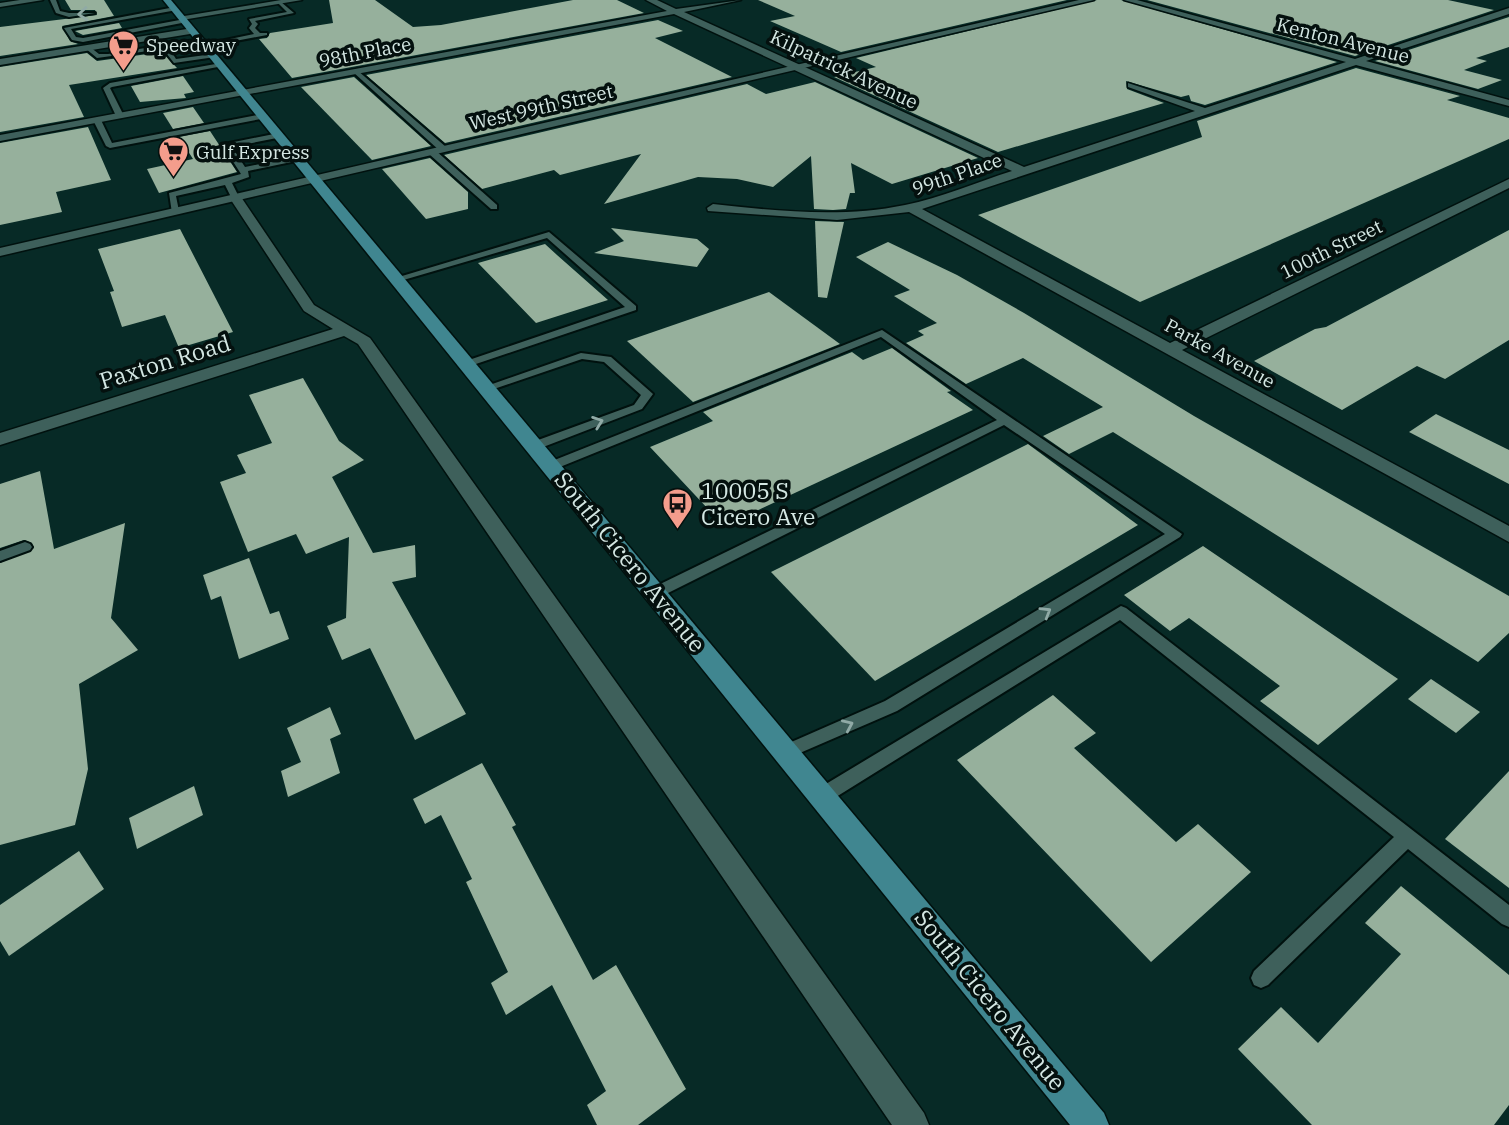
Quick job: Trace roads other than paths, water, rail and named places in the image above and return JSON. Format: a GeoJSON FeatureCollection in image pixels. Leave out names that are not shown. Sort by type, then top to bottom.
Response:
{"type":"FeatureCollection","features":[{"type":"Feature","properties":{"kind":"main road","name":"South Cicero Avenue"},"geometry":{"type":"LineString","coordinates":[[176,10],[1093,1125]]}},
{"type":"Feature","properties":{"kind":"street"},"geometry":{"type":"LineString","coordinates":[[0,5],[39,0]]}},
{"type":"Feature","properties":{"kind":"street"},"geometry":{"type":"LineString","coordinates":[[176,10],[240,9],[298,0]]}},
{"type":"Feature","properties":{"kind":"street","name":"Kilpatrick Avenue"},"geometry":{"type":"LineString","coordinates":[[650,0],[1023,171]]}},
{"type":"Feature","properties":{"kind":"street","name":"98th Place"},"geometry":{"type":"LineString","coordinates":[[0,138],[737,0]]}},
{"type":"Feature","properties":{"kind":"street","name":"West 99th Street"},"geometry":{"type":"LineString","coordinates":[[0,252],[1090,0]]}},
{"type":"Feature","properties":{"kind":"street","name":"Kenton Avenue"},"geometry":{"type":"LineString","coordinates":[[1128,0],[1509,103]]}},
{"type":"Feature","properties":{"kind":"street","name":"99th Place"},"geometry":{"type":"LineString","coordinates":[[713,208],[798,217],[852,217],[911,208],[1509,10]]}},
{"type":"Feature","properties":{"kind":"street"},"geometry":{"type":"LineString","coordinates":[[0,62],[88,48],[135,36],[193,31]]}},
{"type":"Feature","properties":{"kind":"street"},"geometry":{"type":"LineString","coordinates":[[1132,85],[1205,111]]}},
{"type":"Feature","properties":{"kind":"street","name":"100th Street"},"geometry":{"type":"LineString","coordinates":[[1169,350],[1509,183]]}},
{"type":"Feature","properties":{"kind":"street"},"geometry":{"type":"LineString","coordinates":[[235,197],[309,308],[364,341],[912,1125]]}},
{"type":"Feature","properties":{"kind":"street","name":"Parke Avenue"},"geometry":{"type":"LineString","coordinates":[[911,208],[1509,535]]}},
{"type":"Feature","properties":{"kind":"street","name":"Paxton Road"},"geometry":{"type":"LineString","coordinates":[[0,439],[344,331]]}},
{"type":"Feature","properties":{"kind":"lane"},"geometry":{"type":"LineString","coordinates":[[53,0],[58,12],[69,15],[98,13]]}},
{"type":"Feature","properties":{"kind":"lane"},"geometry":{"type":"LineString","coordinates":[[258,35],[252,28],[291,13],[279,3]]}},
{"type":"Feature","properties":{"kind":"lane"},"geometry":{"type":"LineString","coordinates":[[122,9],[176,10]]}},
{"type":"Feature","properties":{"kind":"lane"},"geometry":{"type":"LineString","coordinates":[[88,48],[97,56],[267,33],[240,9]]}},
{"type":"Feature","properties":{"kind":"lane"},"geometry":{"type":"LineString","coordinates":[[176,10],[135,36],[77,41],[67,27],[176,10]]}},
{"type":"Feature","properties":{"kind":"lane"},"geometry":{"type":"LineString","coordinates":[[135,36],[141,51]]}},
{"type":"Feature","properties":{"kind":"lane"},"geometry":{"type":"LineString","coordinates":[[164,47],[174,61],[213,56]]}},
{"type":"Feature","properties":{"kind":"lane"},"geometry":{"type":"LineString","coordinates":[[120,116],[106,88],[110,85],[221,65]]}},
{"type":"Feature","properties":{"kind":"lane"},"geometry":{"type":"LineString","coordinates":[[355,71],[494,207]]}},
{"type":"Feature","properties":{"kind":"lane"},"geometry":{"type":"LineString","coordinates":[[97,120],[110,146],[263,117]]}},
{"type":"Feature","properties":{"kind":"lane"},"geometry":{"type":"LineString","coordinates":[[175,211],[172,195],[246,175],[227,146],[279,135]]}},
{"type":"Feature","properties":{"kind":"lane"},"geometry":{"type":"LineString","coordinates":[[243,170],[298,158]]}},
{"type":"Feature","properties":{"kind":"lane"},"geometry":{"type":"LineString","coordinates":[[228,182],[235,197]]}},
{"type":"Feature","properties":{"kind":"lane"},"geometry":{"type":"LineString","coordinates":[[397,279],[549,234],[632,308],[467,363]]}},
{"type":"Feature","properties":{"kind":"lane"},"geometry":{"type":"LineString","coordinates":[[551,466],[882,333],[1005,420],[1175,534],[891,706],[786,752]]}},
{"type":"Feature","properties":{"kind":"lane"},"geometry":{"type":"LineString","coordinates":[[486,388],[581,356],[607,359],[647,394],[638,407],[534,446]]}},
{"type":"Feature","properties":{"kind":"lane"},"geometry":{"type":"LineString","coordinates":[[655,593],[1005,420]]}},
{"type":"Feature","properties":{"kind":"lane"},"geometry":{"type":"LineString","coordinates":[[0,556],[25,547]]}},
{"type":"Feature","properties":{"kind":"lane"},"geometry":{"type":"LineString","coordinates":[[822,796],[1121,612],[1509,917]]}},
{"type":"Feature","properties":{"kind":"lane"},"geometry":{"type":"LineString","coordinates":[[1261,978],[1407,837]]}},
{"type":"Feature","properties":{"kind":"place","name":"Speedway"},"geometry":{"type":"Point","coordinates":[123,72]}},
{"type":"Feature","properties":{"kind":"place","name":"Gulf Express"},"geometry":{"type":"Point","coordinates":[173,179]}},
{"type":"Feature","properties":{"kind":"place","name":"10005 S Cicero Ave"},"geometry":{"type":"Point","coordinates":[678,531]}}]}
